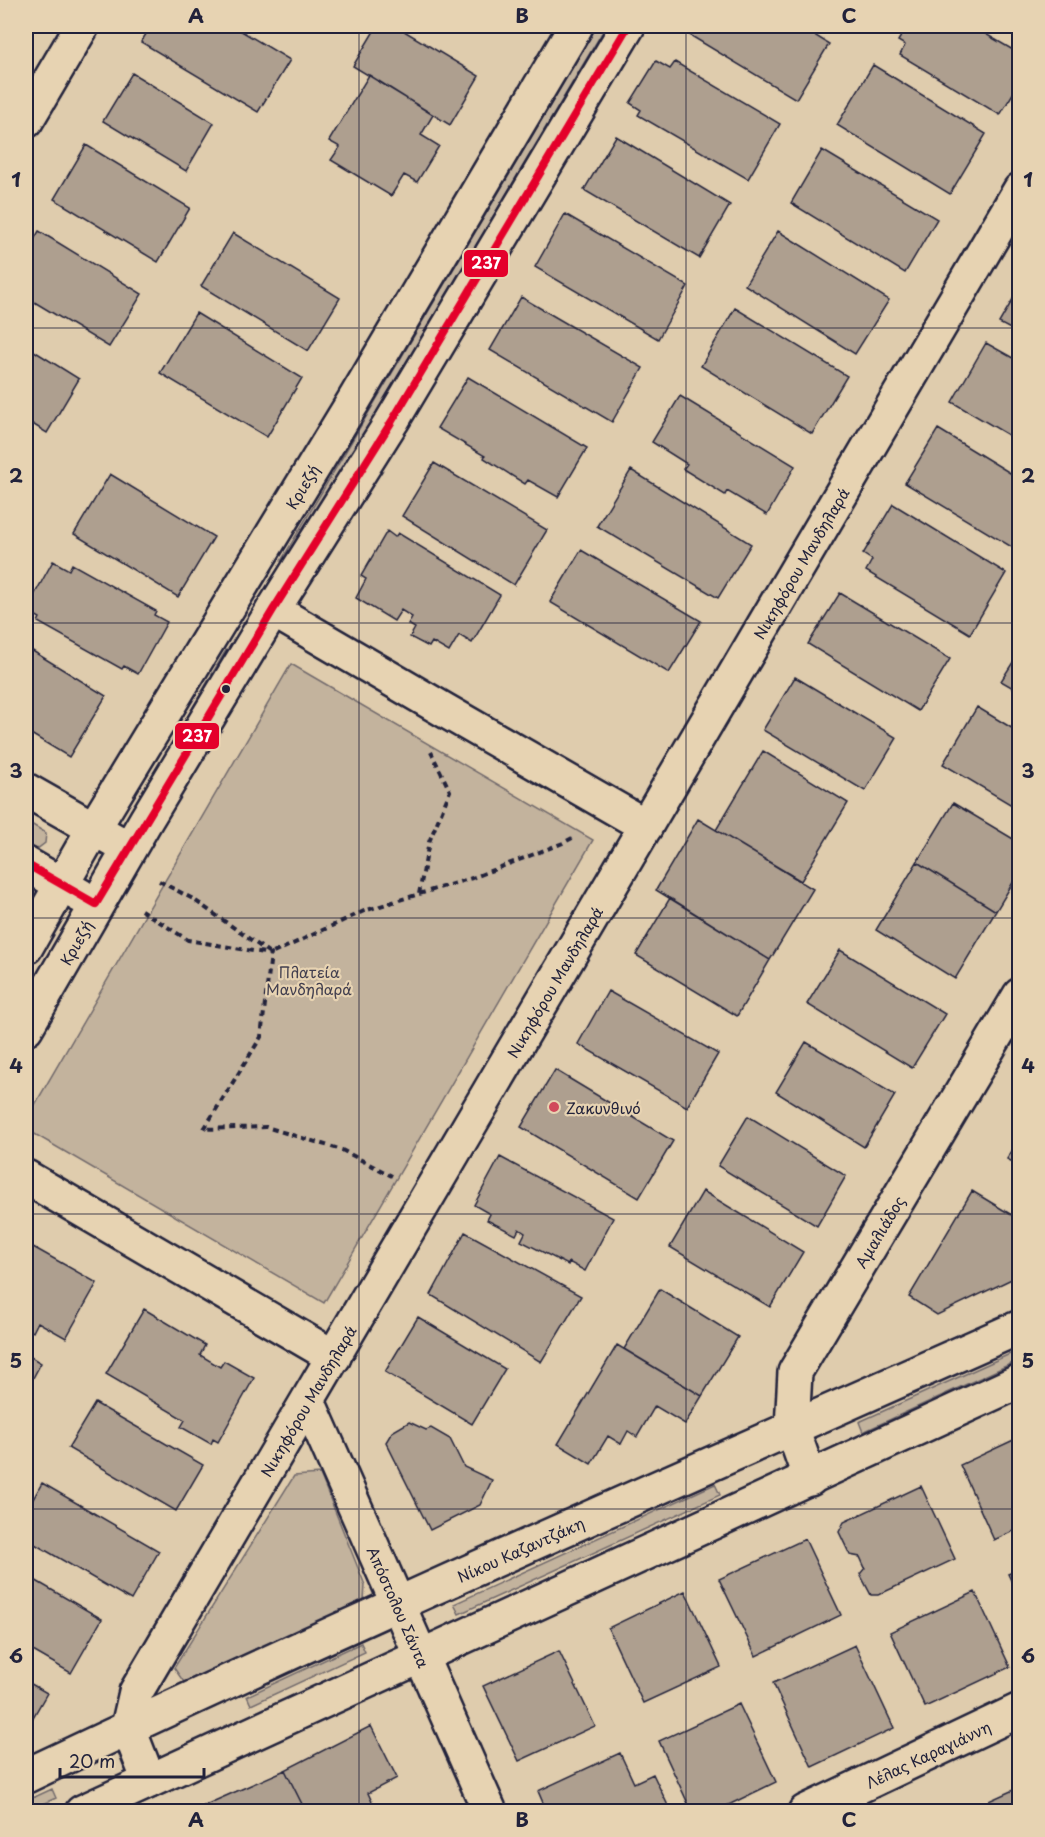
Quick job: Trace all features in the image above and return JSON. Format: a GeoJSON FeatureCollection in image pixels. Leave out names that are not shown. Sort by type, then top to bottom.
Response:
{"type":"FeatureCollection","features":[{"type":"Feature","properties":{"kind":"street"},"geometry":{"type":"LineString","coordinates":[[26,121],[82,26]]}},
{"type":"Feature","properties":{"kind":"street","name":"Κριεζή"},"geometry":{"type":"LineString","coordinates":[[26,947],[94,828],[353,402],[576,26]]}},
{"type":"Feature","properties":{"kind":"street","name":"Κριεζή"},"geometry":{"type":"LineString","coordinates":[[26,1028],[128,849],[273,610],[392,421],[628,26]]}},
{"type":"Feature","properties":{"kind":"street","name":"Νικηφόρου Μανδηλαρά"},"geometry":{"type":"LineString","coordinates":[[128,1727],[136,1692],[1020,190]]}},
{"type":"Feature","properties":{"kind":"street"},"geometry":{"type":"LineString","coordinates":[[273,610],[646,826]]}},
{"type":"Feature","properties":{"kind":"street"},"geometry":{"type":"LineString","coordinates":[[26,790],[128,849]]}},
{"type":"Feature","properties":{"kind":"street"},"geometry":{"type":"LineString","coordinates":[[26,864],[96,904]]}},
{"type":"Feature","properties":{"kind":"street","name":"Αμαλιάδος"},"geometry":{"type":"LineString","coordinates":[[810,1479],[792,1428],[795,1372],[1020,995]]}},
{"type":"Feature","properties":{"kind":"street"},"geometry":{"type":"LineString","coordinates":[[26,1177],[334,1357]]}},
{"type":"Feature","properties":{"kind":"street","name":"Νίκου Καζαντζάκη"},"geometry":{"type":"LineString","coordinates":[[26,1776],[399,1604],[1020,1327]]}},
{"type":"Feature","properties":{"kind":"street"},"geometry":{"type":"LineString","coordinates":[[82,1812],[1020,1381]]}},
{"type":"Feature","properties":{"kind":"street","name":"Απόστολου Σάντα"},"geometry":{"type":"LineString","coordinates":[[308,1401],[490,1812]]}},
{"type":"Feature","properties":{"kind":"street","name":"Λέλας Καραγιάννη"},"geometry":{"type":"LineString","coordinates":[[805,1812],[1020,1710]]}},
{"type":"Feature","properties":{"kind":"street"},"geometry":{"type":"LineString","coordinates":[[128,1727],[149,1781]]}},
{"type":"Feature","properties":{"kind":"path"},"geometry":{"type":"LineString","coordinates":[[419,894],[429,842],[450,791],[428,744]]}},
{"type":"Feature","properties":{"kind":"path"},"geometry":{"type":"LineString","coordinates":[[133,905],[188,940],[271,954],[364,911],[472,878],[578,835]]}},
{"type":"Feature","properties":{"kind":"path"},"geometry":{"type":"LineString","coordinates":[[150,876],[194,899],[271,954]]}},
{"type":"Feature","properties":{"kind":"path"},"geometry":{"type":"LineString","coordinates":[[271,954],[261,1037],[204,1129],[266,1127],[342,1150],[393,1177]]}},
{"type":"Feature","properties":{"kind":"green space"},"geometry":{"type":"Polygon","coordinates":[[[597,26],[606,26],[286,565],[281,561],[597,26]]]}},
{"type":"Feature","properties":{"kind":"green space"},"geometry":{"type":"Polygon","coordinates":[[[226,650],[230,652],[146,798],[142,795],[226,650]]]}},
{"type":"Feature","properties":{"kind":"green space","name":"Πλατεία Μανδηλαρά"},"geometry":{"type":"Polygon","coordinates":[[[291,664],[593,840],[324,1303],[26,1129],[26,1120],[291,664]]]}},
{"type":"Feature","properties":{"kind":"green space"},"geometry":{"type":"Polygon","coordinates":[[[26,821],[46,833],[45,843],[37,849],[26,843],[26,821]]]}},
{"type":"Feature","properties":{"kind":"green space"},"geometry":{"type":"Polygon","coordinates":[[[1019,1350],[1019,1360],[863,1432],[859,1422],[1019,1350]]]}},
{"type":"Feature","properties":{"kind":"green space"},"geometry":{"type":"Polygon","coordinates":[[[320,1474],[365,1585],[364,1601],[188,1688],[174,1668],[294,1476],[320,1474]]]}},
{"type":"Feature","properties":{"kind":"green space"},"geometry":{"type":"Polygon","coordinates":[[[715,1484],[720,1495],[459,1614],[454,1604],[715,1484]]]}},
{"type":"Feature","properties":{"kind":"green space"},"geometry":{"type":"Polygon","coordinates":[[[361,1643],[365,1652],[251,1705],[247,1696],[361,1643]]]}},
{"type":"Feature","properties":{"kind":"green space"},"geometry":{"type":"Polygon","coordinates":[[[52,1789],[56,1798],[26,1811],[26,1801],[52,1789]]]}},
{"type":"Feature","properties":{"kind":"building"},"geometry":{"type":"Polygon","coordinates":[[[151,26],[233,26],[290,60],[258,112],[141,42],[151,26]]]}},
{"type":"Feature","properties":{"kind":"building"},"geometry":{"type":"Polygon","coordinates":[[[377,26],[396,26],[479,76],[450,125],[353,66],[377,26]]]}},
{"type":"Feature","properties":{"kind":"building"},"geometry":{"type":"Polygon","coordinates":[[[687,26],[800,26],[829,44],[796,99],[683,31],[687,26]]]}},
{"type":"Feature","properties":{"kind":"building"},"geometry":{"type":"Polygon","coordinates":[[[907,26],[972,26],[1020,54],[1020,82],[1000,115],[900,55],[905,45],[898,41],[907,26]]]}},
{"type":"Feature","properties":{"kind":"building"},"geometry":{"type":"Polygon","coordinates":[[[656,61],[670,69],[675,62],[780,124],[748,179],[638,115],[641,110],[630,103],[656,61]]]}},
{"type":"Feature","properties":{"kind":"building"},"geometry":{"type":"Polygon","coordinates":[[[873,65],[986,134],[950,194],[837,125],[873,65]]]}},
{"type":"Feature","properties":{"kind":"building"},"geometry":{"type":"Polygon","coordinates":[[[132,73],[214,123],[186,171],[103,121],[132,73]]]}},
{"type":"Feature","properties":{"kind":"building"},"geometry":{"type":"Polygon","coordinates":[[[369,75],[433,115],[421,135],[439,146],[417,182],[404,175],[391,196],[331,160],[340,147],[329,141],[369,75]]]}},
{"type":"Feature","properties":{"kind":"building"},"geometry":{"type":"Polygon","coordinates":[[[616,136],[730,205],[699,258],[584,190],[616,136]]]}},
{"type":"Feature","properties":{"kind":"building"},"geometry":{"type":"Polygon","coordinates":[[[86,145],[190,208],[158,262],[54,199],[86,145]]]}},
{"type":"Feature","properties":{"kind":"building"},"geometry":{"type":"Polygon","coordinates":[[[822,150],[937,219],[905,273],[791,203],[822,150]]]}},
{"type":"Feature","properties":{"kind":"building"},"geometry":{"type":"Polygon","coordinates":[[[565,214],[688,286],[658,339],[535,267],[565,214]]]}},
{"type":"Feature","properties":{"kind":"building"},"geometry":{"type":"Polygon","coordinates":[[[39,231],[142,294],[109,347],[26,297],[26,253],[39,231]]]}},
{"type":"Feature","properties":{"kind":"building"},"geometry":{"type":"Polygon","coordinates":[[[778,231],[889,300],[855,354],[745,285],[778,231]]]}},
{"type":"Feature","properties":{"kind":"building"},"geometry":{"type":"Polygon","coordinates":[[[233,233],[340,298],[308,351],[201,286],[233,233]]]}},
{"type":"Feature","properties":{"kind":"building"},"geometry":{"type":"Polygon","coordinates":[[[1020,287],[1020,334],[999,323],[1020,287]]]}},
{"type":"Feature","properties":{"kind":"building"},"geometry":{"type":"Polygon","coordinates":[[[521,297],[643,368],[612,422],[490,350],[521,297]]]}},
{"type":"Feature","properties":{"kind":"building"},"geometry":{"type":"Polygon","coordinates":[[[735,308],[847,376],[812,434],[701,366],[735,308]]]}},
{"type":"Feature","properties":{"kind":"building"},"geometry":{"type":"Polygon","coordinates":[[[196,313],[302,378],[267,437],[160,373],[196,313]]]}},
{"type":"Feature","properties":{"kind":"building"},"geometry":{"type":"Polygon","coordinates":[[[986,343],[1020,362],[1020,442],[952,402],[986,343]]]}},
{"type":"Feature","properties":{"kind":"building"},"geometry":{"type":"Polygon","coordinates":[[[26,346],[79,379],[47,433],[26,420],[26,346]]]}},
{"type":"Feature","properties":{"kind":"building"},"geometry":{"type":"Polygon","coordinates":[[[468,377],[587,448],[558,497],[528,480],[525,484],[484,458],[485,456],[437,428],[468,377]]]}},
{"type":"Feature","properties":{"kind":"building"},"geometry":{"type":"Polygon","coordinates":[[[680,396],[795,466],[767,515],[727,491],[725,495],[683,469],[687,464],[652,442],[680,396]]]}},
{"type":"Feature","properties":{"kind":"building"},"geometry":{"type":"Polygon","coordinates":[[[938,429],[1020,479],[1020,540],[1015,549],[905,483],[938,429]]]}},
{"type":"Feature","properties":{"kind":"building"},"geometry":{"type":"Polygon","coordinates":[[[434,463],[547,530],[514,585],[402,516],[434,463]]]}},
{"type":"Feature","properties":{"kind":"building"},"geometry":{"type":"Polygon","coordinates":[[[631,470],[751,544],[718,598],[597,526],[631,470]]]}},
{"type":"Feature","properties":{"kind":"building"},"geometry":{"type":"Polygon","coordinates":[[[110,474],[214,537],[178,597],[74,534],[110,474]]]}},
{"type":"Feature","properties":{"kind":"building"},"geometry":{"type":"Polygon","coordinates":[[[893,504],[1006,573],[970,634],[866,571],[872,560],[863,554],[893,504]]]}},
{"type":"Feature","properties":{"kind":"building"},"geometry":{"type":"Polygon","coordinates":[[[387,531],[395,537],[398,533],[500,595],[472,643],[459,635],[449,652],[432,642],[429,647],[410,637],[415,628],[408,624],[412,617],[401,610],[394,621],[356,598],[366,579],[361,576],[387,531]]]}},
{"type":"Feature","properties":{"kind":"building"},"geometry":{"type":"Polygon","coordinates":[[[581,550],[701,621],[669,673],[550,602],[581,550]]]}},
{"type":"Feature","properties":{"kind":"building"},"geometry":{"type":"Polygon","coordinates":[[[53,561],[69,570],[72,564],[156,611],[154,615],[167,622],[138,674],[124,666],[122,669],[38,622],[40,618],[26,610],[53,561]]]}},
{"type":"Feature","properties":{"kind":"building"},"geometry":{"type":"Polygon","coordinates":[[[840,593],[950,659],[918,711],[808,644],[840,593]]]}},
{"type":"Feature","properties":{"kind":"building"},"geometry":{"type":"Polygon","coordinates":[[[26,647],[106,696],[69,757],[26,731],[26,647]]]}},
{"type":"Feature","properties":{"kind":"building"},"geometry":{"type":"Polygon","coordinates":[[[1020,651],[1020,692],[1001,681],[1020,651]]]}},
{"type":"Feature","properties":{"kind":"building"},"geometry":{"type":"Polygon","coordinates":[[[795,677],[897,738],[865,791],[763,730],[795,677]]]}},
{"type":"Feature","properties":{"kind":"building"},"geometry":{"type":"Polygon","coordinates":[[[977,707],[1020,733],[1020,810],[943,764],[977,707]]]}},
{"type":"Feature","properties":{"kind":"building"},"geometry":{"type":"Polygon","coordinates":[[[763,751],[848,803],[801,881],[716,830],[763,751]]]}},
{"type":"Feature","properties":{"kind":"building"},"geometry":{"type":"Polygon","coordinates":[[[953,803],[1020,843],[1020,871],[996,911],[917,862],[953,803]]]}},
{"type":"Feature","properties":{"kind":"building"},"geometry":{"type":"Polygon","coordinates":[[[698,819],[813,889],[770,960],[656,890],[698,819]]]}},
{"type":"Feature","properties":{"kind":"building"},"geometry":{"type":"Polygon","coordinates":[[[917,862],[996,911],[955,979],[876,930],[917,862]]]}},
{"type":"Feature","properties":{"kind":"building"},"geometry":{"type":"Polygon","coordinates":[[[670,898],[770,960],[737,1016],[636,955],[670,898]]]}},
{"type":"Feature","properties":{"kind":"building"},"geometry":{"type":"Polygon","coordinates":[[[840,950],[945,1014],[912,1068],[807,1004],[840,950]]]}},
{"type":"Feature","properties":{"kind":"building"},"geometry":{"type":"Polygon","coordinates":[[[608,991],[718,1054],[687,1107],[578,1044],[608,991]]]}},
{"type":"Feature","properties":{"kind":"building"},"geometry":{"type":"Polygon","coordinates":[[[806,1042],[895,1095],[864,1147],[776,1092],[806,1042]]]}},
{"type":"Feature","properties":{"kind":"building"},"geometry":{"type":"Polygon","coordinates":[[[555,1070],[673,1141],[639,1198],[521,1127],[555,1070]]]}},
{"type":"Feature","properties":{"kind":"building"},"geometry":{"type":"Polygon","coordinates":[[[748,1116],[846,1176],[817,1226],[718,1166],[748,1116]]]}},
{"type":"Feature","properties":{"kind":"building"},"geometry":{"type":"Polygon","coordinates":[[[1020,1138],[1020,1166],[1007,1159],[1020,1138]]]}},
{"type":"Feature","properties":{"kind":"building"},"geometry":{"type":"Polygon","coordinates":[[[500,1157],[613,1218],[585,1271],[521,1241],[525,1233],[519,1229],[516,1235],[487,1220],[490,1214],[474,1205],[500,1157]]]}},
{"type":"Feature","properties":{"kind":"building"},"geometry":{"type":"Polygon","coordinates":[[[703,1191],[803,1252],[770,1307],[670,1247],[703,1191]]]}},
{"type":"Feature","properties":{"kind":"building"},"geometry":{"type":"Polygon","coordinates":[[[972,1191],[1020,1220],[1020,1275],[937,1315],[909,1297],[972,1191]]]}},
{"type":"Feature","properties":{"kind":"building"},"geometry":{"type":"Polygon","coordinates":[[[465,1232],[581,1296],[541,1362],[431,1295],[465,1232]]]}},
{"type":"Feature","properties":{"kind":"building"},"geometry":{"type":"Polygon","coordinates":[[[26,1243],[97,1283],[66,1338],[38,1322],[33,1332],[26,1327],[26,1243]]]}},
{"type":"Feature","properties":{"kind":"building"},"geometry":{"type":"Polygon","coordinates":[[[660,1289],[738,1337],[702,1396],[624,1349],[660,1289]]]}},
{"type":"Feature","properties":{"kind":"building"},"geometry":{"type":"Polygon","coordinates":[[[144,1309],[205,1345],[200,1355],[220,1367],[224,1361],[254,1378],[218,1442],[213,1439],[211,1444],[181,1427],[185,1420],[106,1374],[144,1309]]]}},
{"type":"Feature","properties":{"kind":"building"},"geometry":{"type":"Polygon","coordinates":[[[418,1317],[505,1369],[472,1424],[385,1372],[418,1317]]]}},
{"type":"Feature","properties":{"kind":"building"},"geometry":{"type":"Polygon","coordinates":[[[617,1345],[702,1396],[685,1424],[655,1406],[637,1437],[628,1431],[621,1444],[608,1436],[591,1464],[558,1444],[617,1345]]]}},
{"type":"Feature","properties":{"kind":"building"},"geometry":{"type":"Polygon","coordinates":[[[26,1354],[41,1363],[26,1391],[26,1354]]]}},
{"type":"Feature","properties":{"kind":"building"},"geometry":{"type":"Polygon","coordinates":[[[95,1403],[203,1465],[176,1511],[68,1448],[95,1403]]]}},
{"type":"Feature","properties":{"kind":"building"},"geometry":{"type":"Polygon","coordinates":[[[409,1422],[426,1430],[431,1428],[450,1439],[464,1467],[492,1480],[480,1505],[430,1530],[386,1442],[392,1432],[409,1422]]]}},
{"type":"Feature","properties":{"kind":"building"},"geometry":{"type":"Polygon","coordinates":[[[1020,1437],[1020,1528],[994,1540],[960,1465],[1020,1437]]]}},
{"type":"Feature","properties":{"kind":"building"},"geometry":{"type":"Polygon","coordinates":[[[42,1483],[159,1551],[131,1600],[26,1539],[26,1512],[42,1483]]]}},
{"type":"Feature","properties":{"kind":"building"},"geometry":{"type":"Polygon","coordinates":[[[921,1486],[955,1559],[878,1595],[871,1595],[860,1574],[865,1568],[860,1557],[850,1555],[839,1532],[844,1522],[921,1486]]]}},
{"type":"Feature","properties":{"kind":"building"},"geometry":{"type":"Polygon","coordinates":[[[805,1539],[841,1615],[756,1656],[719,1579],[805,1539]]]}},
{"type":"Feature","properties":{"kind":"building"},"geometry":{"type":"Polygon","coordinates":[[[1020,1569],[1020,1600],[1008,1574],[1020,1569]]]}},
{"type":"Feature","properties":{"kind":"building"},"geometry":{"type":"Polygon","coordinates":[[[26,1575],[102,1619],[71,1673],[26,1647],[26,1575]]]}},
{"type":"Feature","properties":{"kind":"building"},"geometry":{"type":"Polygon","coordinates":[[[685,1591],[721,1667],[643,1703],[608,1628],[685,1591]]]}},
{"type":"Feature","properties":{"kind":"building"},"geometry":{"type":"Polygon","coordinates":[[[975,1592],[1010,1667],[925,1707],[890,1632],[975,1592]]]}},
{"type":"Feature","properties":{"kind":"building"},"geometry":{"type":"Polygon","coordinates":[[[855,1645],[894,1728],[812,1767],[773,1683],[855,1645]]]}},
{"type":"Feature","properties":{"kind":"building"},"geometry":{"type":"Polygon","coordinates":[[[559,1651],[595,1726],[519,1761],[483,1686],[559,1651]]]}},
{"type":"Feature","properties":{"kind":"building"},"geometry":{"type":"Polygon","coordinates":[[[26,1681],[47,1693],[28,1726],[26,1725],[26,1681]]]}},
{"type":"Feature","properties":{"kind":"building"},"geometry":{"type":"Polygon","coordinates":[[[739,1704],[776,1782],[714,1812],[692,1812],[659,1741],[739,1704]]]}},
{"type":"Feature","properties":{"kind":"building"},"geometry":{"type":"Polygon","coordinates":[[[371,1726],[397,1778],[368,1793],[374,1806],[363,1812],[306,1812],[285,1770],[371,1726]]]}},
{"type":"Feature","properties":{"kind":"building"},"geometry":{"type":"Polygon","coordinates":[[[620,1753],[634,1783],[653,1774],[671,1812],[547,1812],[538,1791],[620,1753]]]}},
{"type":"Feature","properties":{"kind":"building"},"geometry":{"type":"Polygon","coordinates":[[[285,1770],[306,1812],[194,1810],[285,1770]]]}},
{"type":"Feature","properties":{"kind":"building"},"geometry":{"type":"Polygon","coordinates":[[[1020,1787],[1020,1812],[986,1812],[982,1804],[1020,1787]]]}},
{"type":"Feature","properties":{"kind":"transit line","name":"237"},"geometry":{"type":"LineString","coordinates":[[26,864],[96,904],[273,610],[392,421],[628,26]]}},
{"type":"Feature","properties":{"kind":"place","name":"Ζακυνθινό"},"geometry":{"type":"Point","coordinates":[554,1107]}}]}
